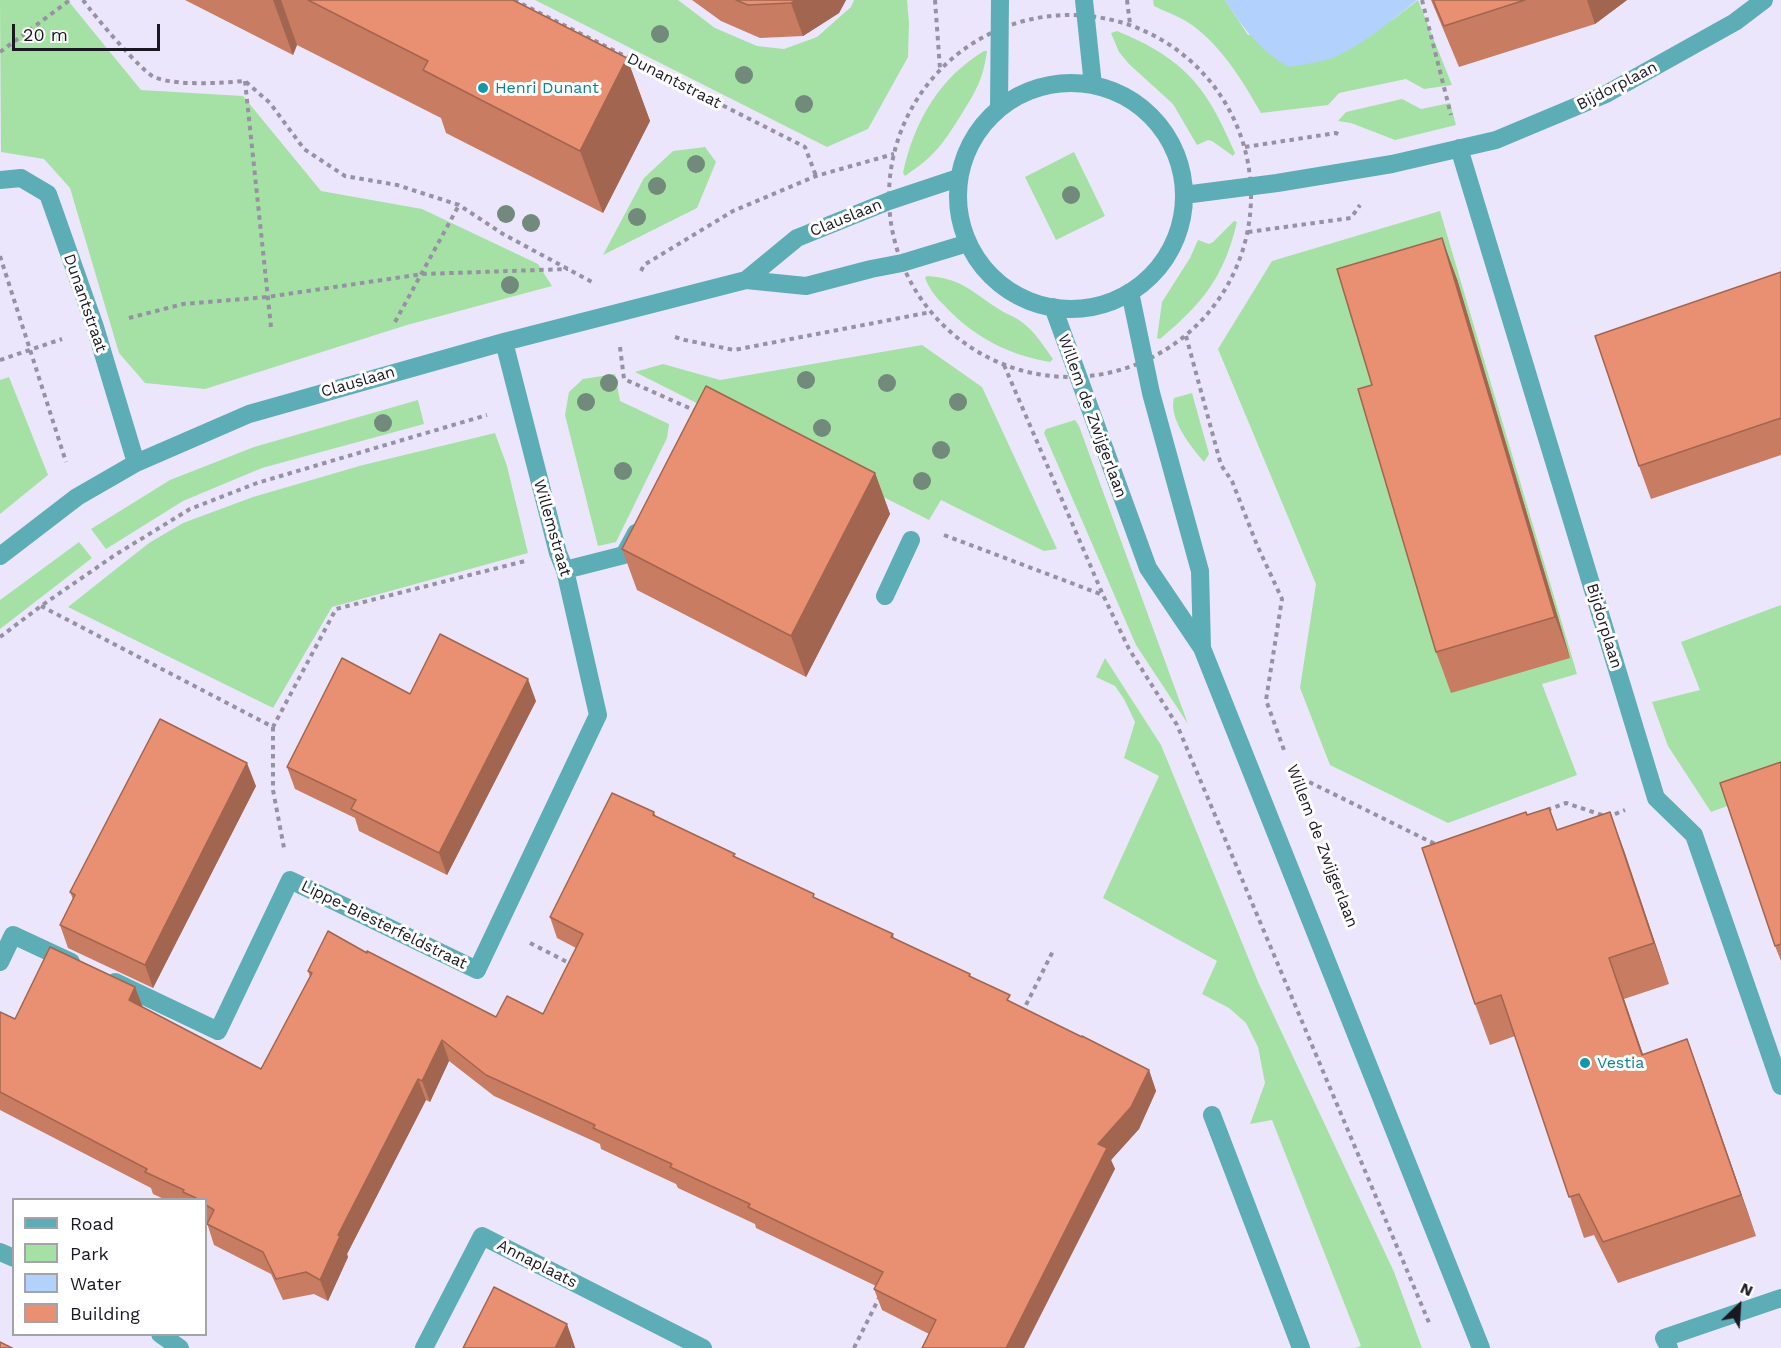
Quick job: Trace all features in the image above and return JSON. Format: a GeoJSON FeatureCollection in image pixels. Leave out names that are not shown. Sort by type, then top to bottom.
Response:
{"type":"FeatureCollection","features":[{"type":"Feature","properties":{"kind":"street"},"geometry":{"type":"LineString","coordinates":[[999,107],[1000,0]]}},
{"type":"Feature","properties":{"kind":"street","name":"Bijdorplaan"},"geometry":{"type":"LineString","coordinates":[[1184,195],[1392,164],[1496,140],[1606,94],[1735,22],[1764,0]]}},
{"type":"Feature","properties":{"kind":"street"},"geometry":{"type":"LineString","coordinates":[[1085,8],[1093,85]]}},
{"type":"Feature","properties":{"kind":"street"},"geometry":{"type":"LineString","coordinates":[[1069,82],[1093,85],[1118,92],[1139,106],[1158,124],[1172,145],[1181,169],[1184,195],[1178,233],[1159,267],[1130,292],[1106,304],[1080,308],[1053,308],[1031,302],[1012,292],[994,279],[979,262],[968,243],[961,223],[958,178],[972,139],[999,107],[1021,94],[1044,86],[1069,82]]}},
{"type":"Feature","properties":{"kind":"street","name":"Bijdorplaan"},"geometry":{"type":"LineString","coordinates":[[1459,148],[1656,798],[1694,835],[1781,1086]]}},
{"type":"Feature","properties":{"kind":"street","name":"Dunantstraat"},"geometry":{"type":"LineString","coordinates":[[0,180],[21,178],[48,194],[95,327],[136,463]]}},
{"type":"Feature","properties":{"kind":"street","name":"Clauslaan"},"geometry":{"type":"LineString","coordinates":[[746,280],[796,238],[889,201],[958,178]]}},
{"type":"Feature","properties":{"kind":"street","name":"Clauslaan"},"geometry":{"type":"LineString","coordinates":[[0,556],[77,497],[136,463],[249,414],[504,342],[746,280],[806,286],[902,263],[968,243]]}},
{"type":"Feature","properties":{"kind":"street","name":"Willem de Zwijgerlaan"},"geometry":{"type":"LineString","coordinates":[[1130,292],[1151,393],[1200,571],[1202,648]]}},
{"type":"Feature","properties":{"kind":"street","name":"Willem de Zwijgerlaan"},"geometry":{"type":"LineString","coordinates":[[1053,308],[1148,568],[1202,648],[1481,1348]]}},
{"type":"Feature","properties":{"kind":"street","name":"Willemstraat"},"geometry":{"type":"LineString","coordinates":[[504,342],[598,715]]}},
{"type":"Feature","properties":{"kind":"street"},"geometry":{"type":"LineString","coordinates":[[561,562],[624,555],[647,515]]}},
{"type":"Feature","properties":{"kind":"street"},"geometry":{"type":"LineString","coordinates":[[885,596],[911,540]]}},
{"type":"Feature","properties":{"kind":"street","name":"Lippe-Biesterfeldstraat"},"geometry":{"type":"LineString","coordinates":[[0,962],[13,935],[218,1031],[290,880],[477,970],[598,715]]}},
{"type":"Feature","properties":{"kind":"street"},"geometry":{"type":"LineString","coordinates":[[1212,1115],[1301,1348]]}},
{"type":"Feature","properties":{"kind":"street","name":"Annaplaats"},"geometry":{"type":"LineString","coordinates":[[424,1348],[482,1236],[703,1348]]}},
{"type":"Feature","properties":{"kind":"street"},"geometry":{"type":"LineString","coordinates":[[1669,1348],[1664,1338],[1781,1298]]}},
{"type":"Feature","properties":{"kind":"street"},"geometry":{"type":"LineString","coordinates":[[162,1336],[180,1348]]}},
{"type":"Feature","properties":{"kind":"path"},"geometry":{"type":"LineString","coordinates":[[0,52],[70,0]]}},
{"type":"Feature","properties":{"kind":"path"},"geometry":{"type":"LineString","coordinates":[[83,0],[101,24],[154,78],[201,84],[245,81],[270,104],[304,149],[345,176],[397,185],[459,205],[503,234],[595,283],[614,314],[624,379],[706,416]]}},
{"type":"Feature","properties":{"kind":"path","name":"Dunantstraat"},"geometry":{"type":"LineString","coordinates":[[514,0],[805,147],[816,176],[894,154]]}},
{"type":"Feature","properties":{"kind":"path"},"geometry":{"type":"LineString","coordinates":[[935,0],[940,70]]}},
{"type":"Feature","properties":{"kind":"path"},"geometry":{"type":"LineString","coordinates":[[1126,0],[1130,24]]}},
{"type":"Feature","properties":{"kind":"path"},"geometry":{"type":"LineString","coordinates":[[1422,0],[1459,148]]}},
{"type":"Feature","properties":{"kind":"path"},"geometry":{"type":"LineString","coordinates":[[1085,8],[1130,24],[1158,37],[1182,53],[1221,95],[1235,120],[1245,147],[1252,186],[1248,232],[1232,277],[1210,312],[1186,336],[1145,361],[1100,375],[1077,377],[1052,376],[1004,365],[976,351],[952,333],[931,312],[915,289],[902,263],[891,223],[889,201],[894,154],[901,131],[924,88],[940,70],[965,49],[1001,29],[1022,21],[1064,15],[1085,8]]}},
{"type":"Feature","properties":{"kind":"path"},"geometry":{"type":"LineString","coordinates":[[245,81],[272,327]]}},
{"type":"Feature","properties":{"kind":"path"},"geometry":{"type":"LineString","coordinates":[[395,322],[459,205]]}},
{"type":"Feature","properties":{"kind":"path"},"geometry":{"type":"LineString","coordinates":[[0,256],[77,497]]}},
{"type":"Feature","properties":{"kind":"path"},"geometry":{"type":"LineString","coordinates":[[0,360],[95,327],[183,304],[267,297],[423,274],[568,269]]}},
{"type":"Feature","properties":{"kind":"path","name":"Willem de Zwijgerlaan"},"geometry":{"type":"LineString","coordinates":[[1186,336],[1221,465],[1232,481],[1257,545],[1282,599],[1266,700],[1285,753]]}},
{"type":"Feature","properties":{"kind":"path"},"geometry":{"type":"LineString","coordinates":[[1004,365],[1103,595],[1129,649],[1177,725],[1431,1326]]}},
{"type":"Feature","properties":{"kind":"path"},"geometry":{"type":"LineString","coordinates":[[0,637],[40,606],[115,555],[190,509],[257,483],[520,405]]}},
{"type":"Feature","properties":{"kind":"path"},"geometry":{"type":"LineString","coordinates":[[911,540],[938,533],[1103,595]]}},
{"type":"Feature","properties":{"kind":"path"},"geometry":{"type":"LineString","coordinates":[[290,880],[273,790],[273,727],[336,609],[561,562]]}},
{"type":"Feature","properties":{"kind":"path"},"geometry":{"type":"LineString","coordinates":[[40,606],[273,727]]}},
{"type":"Feature","properties":{"kind":"path","name":"Willem de Zwijgerlaan"},"geometry":{"type":"LineString","coordinates":[[1289,763],[1297,785]]}},
{"type":"Feature","properties":{"kind":"path"},"geometry":{"type":"LineString","coordinates":[[1293,774],[1435,846],[1446,842]]}},
{"type":"Feature","properties":{"kind":"path"},"geometry":{"type":"LineString","coordinates":[[1545,810],[1566,803],[1608,817],[1656,798]]}},
{"type":"Feature","properties":{"kind":"path"},"geometry":{"type":"LineString","coordinates":[[497,927],[581,969]]}},
{"type":"Feature","properties":{"kind":"path"},"geometry":{"type":"LineString","coordinates":[[1018,1021],[1054,949]]}},
{"type":"Feature","properties":{"kind":"path"},"geometry":{"type":"LineString","coordinates":[[854,1348],[885,1287]]}},
{"type":"Feature","properties":{"kind":"green space"},"geometry":{"type":"Polygon","coordinates":[[[0,0],[70,0],[70,3],[141,90],[243,96],[321,191],[422,209],[538,264],[552,286],[407,325],[205,389],[145,383],[119,353],[70,188],[44,159],[1,152],[0,0]]]}},
{"type":"Feature","properties":{"kind":"green space"},"geometry":{"type":"Polygon","coordinates":[[[535,0],[678,0],[715,28],[757,46],[784,49],[817,37],[851,7],[854,0],[907,0],[908,57],[868,129],[827,147],[535,0]]]}},
{"type":"Feature","properties":{"kind":"green space"},"geometry":{"type":"Polygon","coordinates":[[[1153,0],[1225,0],[1248,35],[1391,21],[1418,0],[1452,85],[1424,89],[1406,79],[1339,93],[1328,105],[1261,113],[1239,77],[1213,44],[1188,22],[1154,6],[1153,0]]]}},
{"type":"Feature","properties":{"kind":"green space"},"geometry":{"type":"Polygon","coordinates":[[[1117,31],[1160,53],[1191,78],[1203,93],[1225,130],[1235,153],[1233,156],[1212,141],[1208,140],[1197,145],[1173,104],[1119,52],[1111,33],[1117,31]]]}},
{"type":"Feature","properties":{"kind":"green space"},"geometry":{"type":"Polygon","coordinates":[[[987,51],[981,78],[961,115],[937,149],[905,176],[903,173],[914,136],[931,103],[954,74],[987,51]]]}},
{"type":"Feature","properties":{"kind":"green space"},"geometry":{"type":"Polygon","coordinates":[[[1402,99],[1421,109],[1450,103],[1456,125],[1395,140],[1351,123],[1338,121],[1346,112],[1402,99]]]}},
{"type":"Feature","properties":{"kind":"green space"},"geometry":{"type":"Polygon","coordinates":[[[705,147],[716,162],[697,208],[603,255],[644,178],[673,151],[705,147]]]}},
{"type":"Feature","properties":{"kind":"green space"},"geometry":{"type":"Polygon","coordinates":[[[1074,152],[1105,216],[1056,240],[1025,177],[1074,152]]]}},
{"type":"Feature","properties":{"kind":"green space"},"geometry":{"type":"Polygon","coordinates":[[[1440,211],[1577,674],[1542,684],[1577,775],[1448,823],[1330,765],[1300,688],[1316,584],[1218,349],[1272,261],[1440,211]]]}},
{"type":"Feature","properties":{"kind":"green space"},"geometry":{"type":"Polygon","coordinates":[[[1234,221],[1237,222],[1226,258],[1210,288],[1175,326],[1160,339],[1157,338],[1162,302],[1190,258],[1198,240],[1209,244],[1213,242],[1234,221]]]}},
{"type":"Feature","properties":{"kind":"green space"},"geometry":{"type":"Polygon","coordinates":[[[927,276],[947,279],[963,285],[1019,320],[1034,333],[1053,359],[1050,362],[1035,359],[1005,349],[979,335],[966,326],[938,299],[925,278],[927,276]]]}},
{"type":"Feature","properties":{"kind":"green space"},"geometry":{"type":"Polygon","coordinates":[[[922,345],[982,387],[1057,549],[1044,551],[941,500],[929,520],[635,372],[663,364],[720,380],[922,345]]]}},
{"type":"Feature","properties":{"kind":"green space"},"geometry":{"type":"Polygon","coordinates":[[[615,374],[620,401],[669,424],[667,438],[616,542],[598,546],[565,415],[569,392],[583,379],[615,374]]]}},
{"type":"Feature","properties":{"kind":"green space"},"geometry":{"type":"Polygon","coordinates":[[[9,377],[48,475],[0,514],[0,380],[9,377]]]}},
{"type":"Feature","properties":{"kind":"green space"},"geometry":{"type":"Polygon","coordinates":[[[1192,393],[1209,454],[1204,462],[1182,432],[1174,414],[1174,398],[1192,393]]]}},
{"type":"Feature","properties":{"kind":"green space"},"geometry":{"type":"Polygon","coordinates":[[[418,400],[424,424],[262,468],[183,501],[106,549],[91,529],[170,480],[254,447],[418,400]]]}},
{"type":"Feature","properties":{"kind":"green space"},"geometry":{"type":"Polygon","coordinates":[[[1075,420],[1188,724],[1136,645],[1044,433],[1046,429],[1075,420]]]}},
{"type":"Feature","properties":{"kind":"green space"},"geometry":{"type":"Polygon","coordinates":[[[495,433],[507,466],[528,553],[332,607],[273,708],[68,607],[149,543],[183,523],[253,497],[363,465],[495,433]]]}},
{"type":"Feature","properties":{"kind":"green space"},"geometry":{"type":"Polygon","coordinates":[[[79,542],[92,558],[0,629],[0,600],[79,542]]]}},
{"type":"Feature","properties":{"kind":"green space"},"geometry":{"type":"Polygon","coordinates":[[[1781,605],[1781,786],[1711,812],[1668,746],[1652,702],[1700,690],[1681,642],[1781,605]]]}},
{"type":"Feature","properties":{"kind":"green space"},"geometry":{"type":"Polygon","coordinates":[[[1105,658],[1161,745],[1259,984],[1394,1272],[1422,1348],[1355,1348],[1361,1346],[1272,1120],[1250,1124],[1265,1083],[1258,1047],[1246,1023],[1229,1008],[1202,994],[1217,961],[1103,898],[1159,776],[1124,758],[1135,722],[1115,686],[1096,677],[1105,658]]]}},
{"type":"Feature","properties":{"kind":"water"},"geometry":{"type":"Polygon","coordinates":[[[1225,0],[1417,0],[1349,50],[1326,60],[1289,67],[1253,38],[1225,0]]]}},
{"type":"Feature","properties":{"kind":"building"},"geometry":{"type":"Polygon","coordinates":[[[308,0],[513,0],[627,58],[580,151],[423,70],[428,61],[308,0]]]}},
{"type":"Feature","properties":{"kind":"building"},"geometry":{"type":"Polygon","coordinates":[[[736,0],[796,0],[791,3],[748,5],[736,0]]]}},
{"type":"Feature","properties":{"kind":"building"},"geometry":{"type":"Polygon","coordinates":[[[1433,0],[1525,0],[1444,26],[1433,0]]]}},
{"type":"Feature","properties":{"kind":"building"},"geometry":{"type":"Polygon","coordinates":[[[1442,238],[1555,617],[1436,652],[1358,389],[1372,385],[1337,269],[1442,238]]]}},
{"type":"Feature","properties":{"kind":"building"},"geometry":{"type":"Polygon","coordinates":[[[1781,272],[1781,418],[1639,466],[1595,336],[1781,272]]]}},
{"type":"Feature","properties":{"kind":"building"},"geometry":{"type":"Polygon","coordinates":[[[706,386],[875,473],[791,636],[622,549],[706,386]]]}},
{"type":"Feature","properties":{"kind":"building"},"geometry":{"type":"Polygon","coordinates":[[[440,634],[528,679],[439,853],[351,809],[356,800],[287,767],[342,658],[410,694],[440,634]]]}},
{"type":"Feature","properties":{"kind":"building"},"geometry":{"type":"Polygon","coordinates":[[[160,719],[247,763],[145,965],[60,925],[75,895],[70,892],[160,719]]]}},
{"type":"Feature","properties":{"kind":"building"},"geometry":{"type":"Polygon","coordinates":[[[1781,762],[1781,944],[1775,946],[1720,783],[1781,762]]]}},
{"type":"Feature","properties":{"kind":"building"},"geometry":{"type":"Polygon","coordinates":[[[612,793],[735,854],[733,856],[814,894],[813,897],[893,934],[891,937],[1010,995],[1007,1000],[1149,1070],[1131,1107],[1098,1144],[1107,1148],[1006,1348],[922,1348],[936,1320],[874,1289],[883,1272],[748,1207],[750,1204],[670,1167],[672,1164],[593,1128],[595,1125],[486,1075],[442,1040],[422,1081],[418,1079],[338,1235],[340,1236],[320,1280],[306,1272],[276,1279],[263,1252],[207,1224],[214,1210],[207,1206],[207,1198],[196,1198],[183,1192],[184,1190],[145,1172],[147,1169],[0,1092],[0,1012],[15,1019],[50,947],[135,987],[129,1000],[261,1069],[312,973],[308,971],[328,931],[367,953],[367,951],[496,1017],[507,996],[543,1014],[583,934],[550,917],[612,793]]]}},
{"type":"Feature","properties":{"kind":"building","name":"Vestia"},"geometry":{"type":"Polygon","coordinates":[[[1549,808],[1557,830],[1610,812],[1654,943],[1609,958],[1642,1055],[1687,1039],[1741,1195],[1603,1242],[1579,1194],[1569,1197],[1501,995],[1475,1004],[1422,848],[1526,812],[1527,815],[1549,808]]]}},
{"type":"Feature","properties":{"kind":"building"},"geometry":{"type":"Polygon","coordinates":[[[494,1287],[567,1324],[555,1348],[463,1348],[494,1287]]]}},
{"type":"Feature","properties":{"kind":"building"},"geometry":{"type":"Polygon","coordinates":[[[0,1342],[12,1348],[0,1348],[0,1342]]]}},
{"type":"Feature","properties":{"kind":"place","name":"Henri Dunant"},"geometry":{"type":"Point","coordinates":[483,88]}},
{"type":"Feature","properties":{"kind":"place","name":"Vestia"},"geometry":{"type":"Point","coordinates":[1585,1063]}}]}
